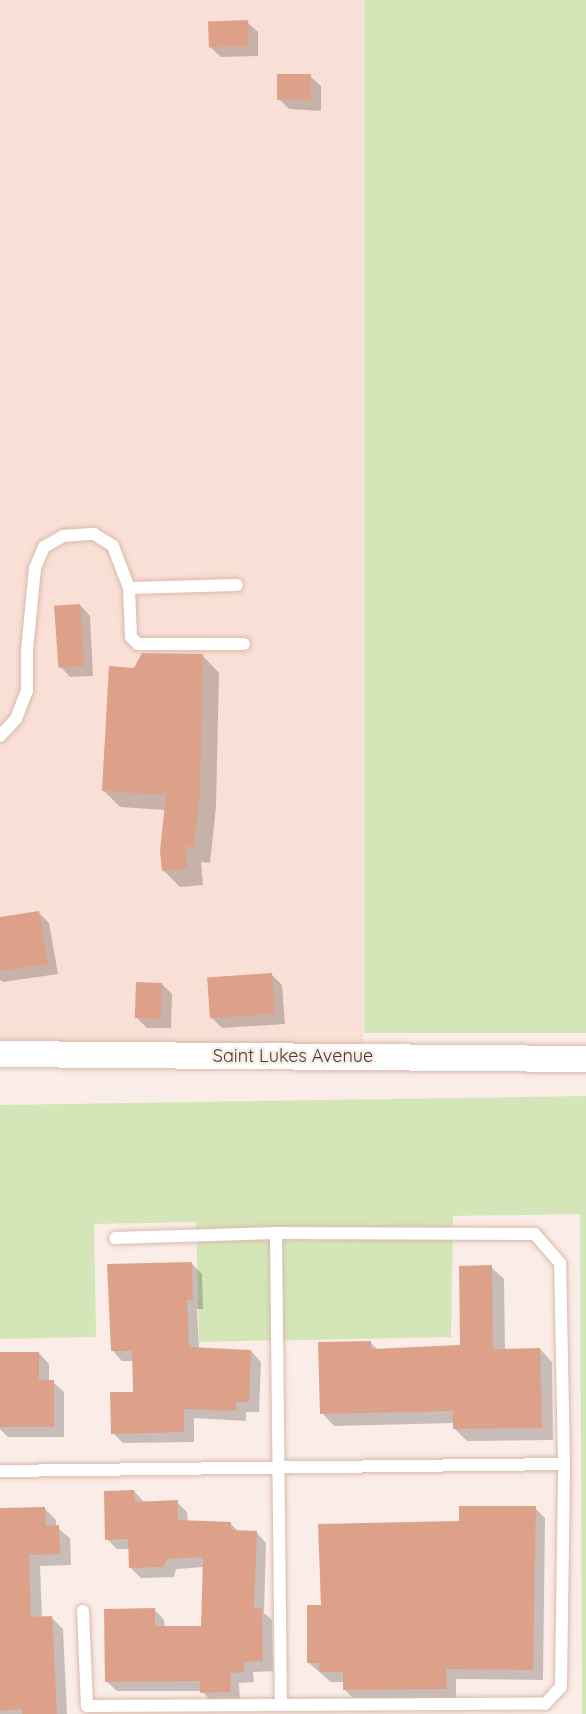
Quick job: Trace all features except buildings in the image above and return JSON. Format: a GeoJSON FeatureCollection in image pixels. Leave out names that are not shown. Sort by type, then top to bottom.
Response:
{"type":"FeatureCollection","features":[{"type":"Feature","properties":{"kind":"street","name":"Saint Lukes Avenue"},"geometry":{"type":"LineString","coordinates":[[0,1054],[586,1059]]}},
{"type":"Feature","properties":{"kind":"lane"},"geometry":{"type":"LineString","coordinates":[[0,736],[16,719],[27,690],[27,650],[35,568],[44,547],[63,536],[94,534],[113,546],[129,588],[131,637],[138,644],[244,644]]}},
{"type":"Feature","properties":{"kind":"lane"},"geometry":{"type":"LineString","coordinates":[[129,588],[237,585]]}},
{"type":"Feature","properties":{"kind":"lane"},"geometry":{"type":"LineString","coordinates":[[276,1233],[281,1704]]}},
{"type":"Feature","properties":{"kind":"lane"},"geometry":{"type":"LineString","coordinates":[[83,1611],[87,1706],[544,1704],[561,1687],[564,1464],[560,1263],[536,1234],[276,1233],[115,1238]]}},
{"type":"Feature","properties":{"kind":"lane"},"geometry":{"type":"LineString","coordinates":[[0,1470],[279,1469],[564,1464]]}},
{"type":"Feature","properties":{"kind":"shaded area"},"geometry":{"type":"Polygon","coordinates":[[[0,0],[363,0],[363,1044],[0,1044],[0,0]]]}},
{"type":"Feature","properties":{"kind":"green space"},"geometry":{"type":"Polygon","coordinates":[[[364,0],[586,0],[586,1033],[364,1033],[364,0]]]}},
{"type":"Feature","properties":{"kind":"green space"},"geometry":{"type":"Polygon","coordinates":[[[586,1096],[586,1714],[582,1714],[580,1214],[453,1216],[451,1337],[199,1342],[196,1222],[94,1224],[96,1337],[0,1339],[0,1105],[586,1096]]]}}]}
